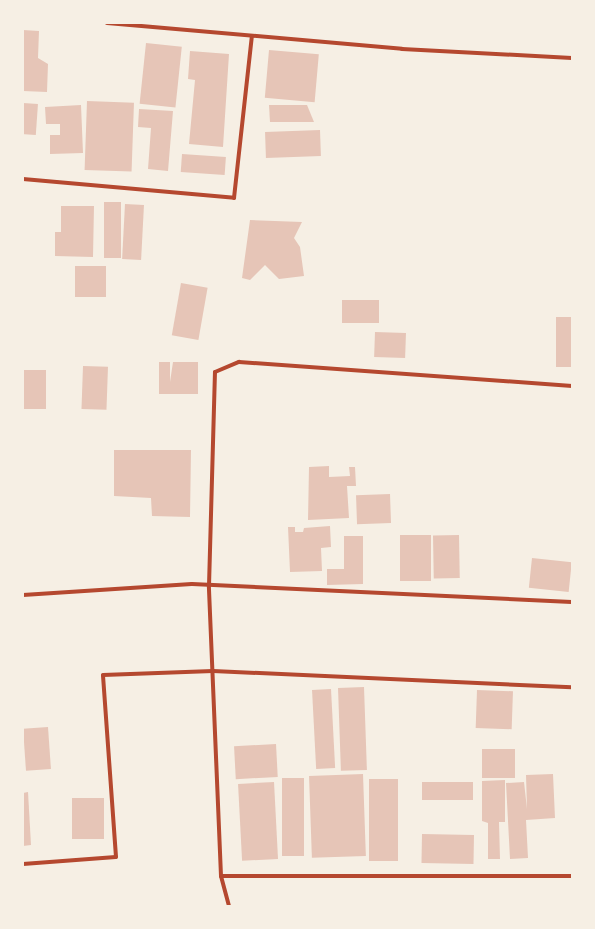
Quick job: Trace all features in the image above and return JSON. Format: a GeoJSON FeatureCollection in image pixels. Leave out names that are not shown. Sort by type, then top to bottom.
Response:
{"type":"FeatureCollection","features":[{"type":"Feature","properties":{"kind":"street"},"geometry":{"type":"LineString","coordinates":[[107,23],[402,49],[572,58]]}},
{"type":"Feature","properties":{"kind":"street"},"geometry":{"type":"LineString","coordinates":[[23,179],[234,198],[252,36]]}},
{"type":"Feature","properties":{"kind":"street"},"geometry":{"type":"LineString","coordinates":[[228,906],[221,876],[209,586],[215,372],[239,362],[572,386]]}},
{"type":"Feature","properties":{"kind":"street"},"geometry":{"type":"LineString","coordinates":[[23,595],[209,586],[572,602]]}},
{"type":"Feature","properties":{"kind":"street"},"geometry":{"type":"LineString","coordinates":[[23,864],[116,857],[103,675],[213,671],[572,687]]}},
{"type":"Feature","properties":{"kind":"street"},"geometry":{"type":"LineString","coordinates":[[221,876],[572,876]]}},
{"type":"Feature","properties":{"kind":"building"},"geometry":{"type":"Polygon","coordinates":[[[23,30],[39,31],[38,58],[48,64],[47,92],[23,91],[23,30]]]}},
{"type":"Feature","properties":{"kind":"building"},"geometry":{"type":"Polygon","coordinates":[[[146,43],[182,47],[175,107],[140,104],[146,43]]]}},
{"type":"Feature","properties":{"kind":"building"},"geometry":{"type":"Polygon","coordinates":[[[269,50],[319,54],[315,102],[265,98],[269,50]]]}},
{"type":"Feature","properties":{"kind":"building"},"geometry":{"type":"Polygon","coordinates":[[[190,51],[229,54],[223,147],[189,144],[195,80],[188,79],[190,51]]]}},
{"type":"Feature","properties":{"kind":"building"},"geometry":{"type":"Polygon","coordinates":[[[87,101],[134,103],[132,172],[85,170],[87,101]]]}},
{"type":"Feature","properties":{"kind":"building"},"geometry":{"type":"Polygon","coordinates":[[[23,103],[38,104],[36,135],[23,134],[23,103]]]}},
{"type":"Feature","properties":{"kind":"building"},"geometry":{"type":"Polygon","coordinates":[[[81,105],[83,153],[50,154],[50,135],[60,135],[60,124],[46,124],[45,107],[81,105]]]}},
{"type":"Feature","properties":{"kind":"building"},"geometry":{"type":"Polygon","coordinates":[[[269,105],[307,105],[314,122],[270,122],[269,105]]]}},
{"type":"Feature","properties":{"kind":"building"},"geometry":{"type":"Polygon","coordinates":[[[139,109],[173,111],[168,171],[148,169],[151,128],[138,127],[139,109]]]}},
{"type":"Feature","properties":{"kind":"building"},"geometry":{"type":"Polygon","coordinates":[[[320,130],[321,156],[266,158],[265,132],[320,130]]]}},
{"type":"Feature","properties":{"kind":"building"},"geometry":{"type":"Polygon","coordinates":[[[182,154],[226,157],[225,175],[181,172],[182,154]]]}},
{"type":"Feature","properties":{"kind":"building"},"geometry":{"type":"Polygon","coordinates":[[[104,202],[121,202],[121,258],[104,258],[104,202]]]}},
{"type":"Feature","properties":{"kind":"building"},"geometry":{"type":"Polygon","coordinates":[[[125,204],[144,205],[141,260],[122,259],[125,204]]]}},
{"type":"Feature","properties":{"kind":"building"},"geometry":{"type":"Polygon","coordinates":[[[61,206],[94,206],[93,257],[55,256],[55,232],[61,232],[61,206]]]}},
{"type":"Feature","properties":{"kind":"building"},"geometry":{"type":"Polygon","coordinates":[[[250,220],[302,222],[294,238],[300,247],[304,276],[279,279],[265,265],[250,280],[242,278],[250,220]]]}},
{"type":"Feature","properties":{"kind":"building"},"geometry":{"type":"Polygon","coordinates":[[[75,266],[106,266],[106,297],[75,297],[75,266]]]}},
{"type":"Feature","properties":{"kind":"building"},"geometry":{"type":"Polygon","coordinates":[[[181,283],[208,288],[198,340],[172,335],[181,283]]]}},
{"type":"Feature","properties":{"kind":"building"},"geometry":{"type":"Polygon","coordinates":[[[342,300],[379,300],[379,323],[342,323],[342,300]]]}},
{"type":"Feature","properties":{"kind":"building"},"geometry":{"type":"Polygon","coordinates":[[[556,317],[572,317],[572,367],[556,367],[556,317]]]}},
{"type":"Feature","properties":{"kind":"building"},"geometry":{"type":"Polygon","coordinates":[[[375,332],[406,333],[405,358],[374,357],[375,332]]]}},
{"type":"Feature","properties":{"kind":"building"},"geometry":{"type":"Polygon","coordinates":[[[159,362],[170,362],[170,382],[173,362],[198,362],[198,394],[159,394],[159,362]]]}},
{"type":"Feature","properties":{"kind":"building"},"geometry":{"type":"Polygon","coordinates":[[[83,366],[108,367],[106,410],[81,409],[83,366]]]}},
{"type":"Feature","properties":{"kind":"building"},"geometry":{"type":"Polygon","coordinates":[[[23,370],[46,370],[46,409],[23,409],[23,370]]]}},
{"type":"Feature","properties":{"kind":"building"},"geometry":{"type":"Polygon","coordinates":[[[114,450],[191,450],[190,517],[152,516],[151,498],[114,496],[114,450]]]}},
{"type":"Feature","properties":{"kind":"building"},"geometry":{"type":"Polygon","coordinates":[[[329,466],[329,477],[350,476],[349,467],[355,467],[356,486],[347,486],[349,518],[308,520],[309,467],[329,466]]]}},
{"type":"Feature","properties":{"kind":"building"},"geometry":{"type":"Polygon","coordinates":[[[390,494],[391,523],[357,524],[356,495],[390,494]]]}},
{"type":"Feature","properties":{"kind":"building"},"geometry":{"type":"Polygon","coordinates":[[[330,526],[331,547],[321,548],[322,571],[290,572],[288,527],[295,527],[295,532],[303,532],[304,528],[330,526]]]}},
{"type":"Feature","properties":{"kind":"building"},"geometry":{"type":"Polygon","coordinates":[[[400,535],[431,535],[431,581],[400,581],[400,535]]]}},
{"type":"Feature","properties":{"kind":"building"},"geometry":{"type":"Polygon","coordinates":[[[433,535],[459,535],[460,578],[434,578],[433,535]]]}},
{"type":"Feature","properties":{"kind":"building"},"geometry":{"type":"Polygon","coordinates":[[[344,536],[363,536],[363,584],[327,585],[327,569],[344,569],[344,536]]]}},
{"type":"Feature","properties":{"kind":"building"},"geometry":{"type":"Polygon","coordinates":[[[532,558],[572,562],[569,592],[529,588],[532,558]]]}},
{"type":"Feature","properties":{"kind":"building"},"geometry":{"type":"Polygon","coordinates":[[[364,687],[367,770],[341,771],[338,688],[364,687]]]}},
{"type":"Feature","properties":{"kind":"building"},"geometry":{"type":"Polygon","coordinates":[[[331,689],[335,768],[316,769],[312,690],[331,689]]]}},
{"type":"Feature","properties":{"kind":"building"},"geometry":{"type":"Polygon","coordinates":[[[477,690],[513,691],[512,729],[476,728],[477,690]]]}},
{"type":"Feature","properties":{"kind":"building"},"geometry":{"type":"Polygon","coordinates":[[[48,727],[51,769],[26,771],[23,729],[48,727]]]}},
{"type":"Feature","properties":{"kind":"building"},"geometry":{"type":"Polygon","coordinates":[[[276,744],[278,777],[236,779],[234,746],[276,744]]]}},
{"type":"Feature","properties":{"kind":"building"},"geometry":{"type":"Polygon","coordinates":[[[482,749],[515,749],[515,778],[482,778],[482,749]]]}},
{"type":"Feature","properties":{"kind":"building"},"geometry":{"type":"Polygon","coordinates":[[[363,774],[366,856],[312,858],[309,776],[363,774]]]}},
{"type":"Feature","properties":{"kind":"building"},"geometry":{"type":"Polygon","coordinates":[[[553,774],[555,818],[526,820],[528,858],[510,859],[506,783],[524,782],[527,809],[526,775],[553,774]]]}},
{"type":"Feature","properties":{"kind":"building"},"geometry":{"type":"Polygon","coordinates":[[[282,778],[304,778],[304,856],[282,856],[282,778]]]}},
{"type":"Feature","properties":{"kind":"building"},"geometry":{"type":"Polygon","coordinates":[[[369,779],[398,779],[398,861],[369,861],[369,779]]]}},
{"type":"Feature","properties":{"kind":"building"},"geometry":{"type":"Polygon","coordinates":[[[505,780],[505,822],[499,822],[500,859],[488,859],[488,823],[482,821],[482,781],[505,780]]]}},
{"type":"Feature","properties":{"kind":"building"},"geometry":{"type":"Polygon","coordinates":[[[274,782],[278,859],[242,861],[238,784],[274,782]]]}},
{"type":"Feature","properties":{"kind":"building"},"geometry":{"type":"Polygon","coordinates":[[[422,782],[473,782],[473,800],[422,800],[422,782]]]}},
{"type":"Feature","properties":{"kind":"building"},"geometry":{"type":"Polygon","coordinates":[[[28,792],[31,845],[23,846],[23,793],[28,792]]]}},
{"type":"Feature","properties":{"kind":"building"},"geometry":{"type":"Polygon","coordinates":[[[72,798],[104,798],[104,839],[72,839],[72,798]]]}},
{"type":"Feature","properties":{"kind":"building"},"geometry":{"type":"Polygon","coordinates":[[[422,834],[474,835],[473,864],[421,863],[422,834]]]}}]}
